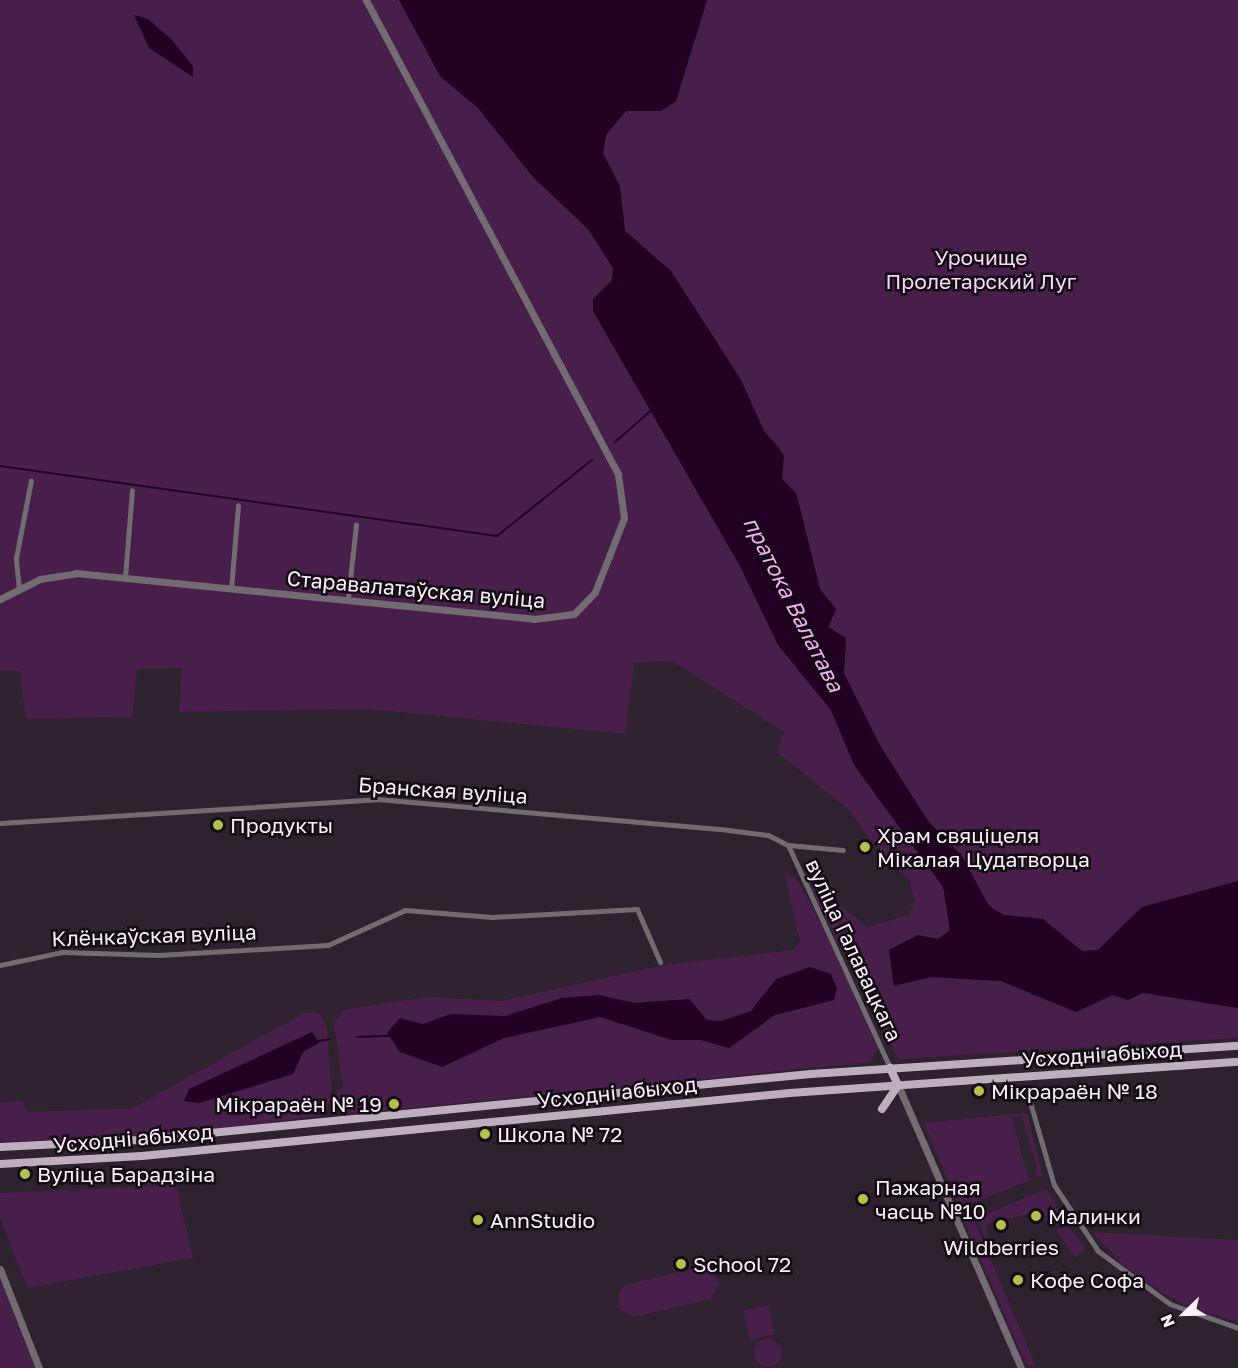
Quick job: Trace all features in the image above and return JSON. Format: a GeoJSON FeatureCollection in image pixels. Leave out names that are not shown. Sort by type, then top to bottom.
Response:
{"type":"FeatureCollection","features":[{"type":"Feature","properties":{"kind":"main road","name":"Усходні абыход"},"geometry":{"type":"LineString","coordinates":[[0,1147],[140,1140],[890,1068],[1238,1046]]}},
{"type":"Feature","properties":{"kind":"main road","name":"Усходні абыход"},"geometry":{"type":"LineString","coordinates":[[0,1164],[152,1155],[898,1084],[1238,1062]]}},
{"type":"Feature","properties":{"kind":"main road"},"geometry":{"type":"LineString","coordinates":[[882,1109],[891,1103],[898,1084],[890,1068]]}},
{"type":"Feature","properties":{"kind":"street","name":"Старавалатаўская вуліца"},"geometry":{"type":"LineString","coordinates":[[0,599],[19,589],[63,574],[125,577],[231,589],[348,598],[534,619],[574,614],[585,607],[603,579],[625,508],[618,474],[366,0]]}},
{"type":"Feature","properties":{"kind":"street"},"geometry":{"type":"LineString","coordinates":[[19,589],[16,558],[31,480]]}},
{"type":"Feature","properties":{"kind":"street"},"geometry":{"type":"LineString","coordinates":[[125,577],[132,490]]}},
{"type":"Feature","properties":{"kind":"street"},"geometry":{"type":"LineString","coordinates":[[231,589],[238,505]]}},
{"type":"Feature","properties":{"kind":"street"},"geometry":{"type":"LineString","coordinates":[[348,598],[356,524]]}},
{"type":"Feature","properties":{"kind":"street","name":"Бранская вуліца"},"geometry":{"type":"LineString","coordinates":[[0,823],[377,799],[744,832],[788,845],[843,850]]}},
{"type":"Feature","properties":{"kind":"street","name":"вуліца Галавацкага"},"geometry":{"type":"LineString","coordinates":[[788,845],[890,1068]]}},
{"type":"Feature","properties":{"kind":"street","name":"Клёнкаўская вуліца"},"geometry":{"type":"LineString","coordinates":[[0,965],[62,952],[159,955],[328,945],[405,910],[492,917],[637,909],[660,962]]}},
{"type":"Feature","properties":{"kind":"street"},"geometry":{"type":"LineString","coordinates":[[898,1084],[1021,1368]]}},
{"type":"Feature","properties":{"kind":"street"},"geometry":{"type":"LineString","coordinates":[[1030,1102],[1054,1185],[1098,1251],[1162,1300],[1238,1328]]}},
{"type":"Feature","properties":{"kind":"street"},"geometry":{"type":"LineString","coordinates":[[0,1269],[39,1368]]}},
{"type":"Feature","properties":{"kind":"green space"},"geometry":{"type":"Polygon","coordinates":[[[0,0],[399,0],[440,76],[478,108],[534,178],[588,229],[613,268],[614,277],[598,293],[593,311],[740,566],[778,645],[831,710],[854,765],[943,887],[951,910],[948,934],[938,939],[915,936],[889,950],[893,983],[931,977],[1001,981],[1076,1012],[1115,995],[1128,1000],[1143,993],[1198,998],[1238,1008],[1238,1038],[898,1059],[796,860],[810,881],[867,927],[909,915],[915,900],[908,878],[887,862],[849,810],[777,752],[784,732],[672,661],[634,663],[625,734],[368,709],[179,712],[182,668],[137,669],[132,717],[26,719],[20,671],[0,671],[0,0]]]}},
{"type":"Feature","properties":{"kind":"green space","name":"Урочище Пролетарский Луг"},"geometry":{"type":"Polygon","coordinates":[[[707,0],[1238,0],[1238,881],[1142,907],[1098,950],[1082,951],[1043,919],[1004,915],[989,906],[962,856],[933,827],[889,761],[844,673],[846,638],[828,627],[836,609],[820,589],[798,497],[782,479],[781,449],[764,431],[741,380],[671,271],[625,231],[621,195],[603,153],[606,135],[626,111],[661,111],[676,101],[707,0]]]}},
{"type":"Feature","properties":{"kind":"green space"},"geometry":{"type":"Polygon","coordinates":[[[784,871],[798,881],[827,935],[878,1048],[871,1062],[349,1114],[338,1109],[337,1090],[343,1088],[334,1023],[343,1010],[428,997],[501,1001],[664,965],[794,950],[800,942],[784,871]]]}},
{"type":"Feature","properties":{"kind":"green space"},"geometry":{"type":"Polygon","coordinates":[[[306,1012],[319,1013],[327,1029],[332,1098],[321,1116],[163,1135],[0,1142],[0,1103],[22,1101],[27,1112],[133,1108],[306,1012]]]}},
{"type":"Feature","properties":{"kind":"green space"},"geometry":{"type":"Polygon","coordinates":[[[1027,1113],[1043,1177],[1034,1175],[1037,1168],[1022,1116],[1012,1118],[1029,1181],[959,1208],[924,1123],[1027,1113]]]}},
{"type":"Feature","properties":{"kind":"green space"},"geometry":{"type":"Polygon","coordinates":[[[176,1185],[193,1258],[27,1288],[0,1217],[0,1193],[176,1185]]]}},
{"type":"Feature","properties":{"kind":"green space"},"geometry":{"type":"Polygon","coordinates":[[[1047,1189],[1058,1211],[1047,1222],[1042,1210],[986,1224],[988,1236],[996,1240],[987,1243],[977,1218],[1047,1189]]]}},
{"type":"Feature","properties":{"kind":"green space"},"geometry":{"type":"Polygon","coordinates":[[[971,1213],[1034,1366],[1026,1364],[963,1219],[971,1213]]]}},
{"type":"Feature","properties":{"kind":"green space"},"geometry":{"type":"Polygon","coordinates":[[[1068,1226],[1085,1248],[1075,1258],[1056,1229],[1068,1226]]]}},
{"type":"Feature","properties":{"kind":"green space"},"geometry":{"type":"Polygon","coordinates":[[[1092,1232],[1238,1240],[1238,1322],[1190,1308],[1154,1288],[1126,1268],[1092,1232]]]}},
{"type":"Feature","properties":{"kind":"green space"},"geometry":{"type":"Polygon","coordinates":[[[708,1265],[720,1284],[710,1299],[634,1317],[619,1309],[618,1294],[625,1285],[708,1265]]]}},
{"type":"Feature","properties":{"kind":"green space"},"geometry":{"type":"Polygon","coordinates":[[[0,1278],[35,1368],[0,1368],[0,1278]]]}},
{"type":"Feature","properties":{"kind":"green space"},"geometry":{"type":"Polygon","coordinates":[[[768,1305],[775,1334],[750,1340],[743,1311],[768,1305]]]}},
{"type":"Feature","properties":{"kind":"green space"},"geometry":{"type":"Polygon","coordinates":[[[768,1339],[778,1343],[782,1353],[778,1363],[768,1367],[758,1363],[754,1353],[758,1343],[768,1339]]]}},
{"type":"Feature","properties":{"kind":"water","name":"пратока Валатава"},"geometry":{"type":"Polygon","coordinates":[[[399,0],[707,0],[676,101],[661,111],[626,111],[606,135],[603,153],[620,186],[625,231],[671,271],[741,380],[764,431],[784,455],[782,479],[796,493],[820,589],[836,609],[828,627],[846,638],[844,673],[879,744],[928,821],[962,856],[989,906],[1004,915],[1043,919],[1082,951],[1098,950],[1142,907],[1238,881],[1238,1008],[1143,993],[1128,1000],[1112,995],[1076,1012],[1001,981],[931,977],[894,986],[889,950],[918,935],[938,939],[950,930],[943,887],[854,765],[831,710],[778,645],[740,566],[593,311],[593,299],[612,281],[613,268],[588,229],[534,178],[478,108],[440,76],[399,0]]]}},
{"type":"Feature","properties":{"kind":"water"},"geometry":{"type":"Polygon","coordinates":[[[134,15],[148,19],[171,39],[193,66],[193,77],[149,48],[134,15]]]}},
{"type":"Feature","properties":{"kind":"water"},"geometry":{"type":"Polygon","coordinates":[[[810,967],[831,974],[837,988],[834,1000],[775,1015],[729,1048],[701,1040],[672,1040],[600,1017],[504,1038],[442,1067],[400,1052],[387,1033],[400,1018],[423,1024],[451,1014],[505,1016],[562,998],[599,995],[634,1003],[689,999],[707,1020],[721,1021],[751,1011],[776,979],[810,967]]]}},
{"type":"Feature","properties":{"kind":"water"},"geometry":{"type":"Polygon","coordinates":[[[312,1032],[319,1043],[303,1052],[293,1074],[199,1103],[184,1101],[189,1089],[312,1032]]]}},
{"type":"Feature","properties":{"kind":"waterway"},"geometry":{"type":"LineString","coordinates":[[615,442],[654,408]]}},
{"type":"Feature","properties":{"kind":"waterway"},"geometry":{"type":"LineString","coordinates":[[0,466],[497,536],[592,460]]}},
{"type":"Feature","properties":{"kind":"waterway"},"geometry":{"type":"LineString","coordinates":[[357,1037],[390,1036]]}},
{"type":"Feature","properties":{"kind":"waterway"},"geometry":{"type":"LineString","coordinates":[[318,1041],[330,1039]]}},
{"type":"Feature","properties":{"kind":"place","name":"Продукты"},"geometry":{"type":"Point","coordinates":[218,825]}},
{"type":"Feature","properties":{"kind":"place","name":"Храм свяціцеля Мікалая Цудатворца"},"geometry":{"type":"Point","coordinates":[865,847]}},
{"type":"Feature","properties":{"kind":"place","name":"Мікрараён № 18"},"geometry":{"type":"Point","coordinates":[979,1091]}},
{"type":"Feature","properties":{"kind":"place","name":"Мікрараён № 19"},"geometry":{"type":"Point","coordinates":[394,1104]}},
{"type":"Feature","properties":{"kind":"place","name":"Школа № 72"},"geometry":{"type":"Point","coordinates":[485,1134]}},
{"type":"Feature","properties":{"kind":"place","name":"Вуліца Барадзіна"},"geometry":{"type":"Point","coordinates":[25,1174]}},
{"type":"Feature","properties":{"kind":"place","name":"Пажарная часць №10"},"geometry":{"type":"Point","coordinates":[863,1199]}},
{"type":"Feature","properties":{"kind":"place","name":"Малинки"},"geometry":{"type":"Point","coordinates":[1036,1216]}},
{"type":"Feature","properties":{"kind":"place","name":"AnnStudio"},"geometry":{"type":"Point","coordinates":[478,1220]}},
{"type":"Feature","properties":{"kind":"place","name":"Wildberries"},"geometry":{"type":"Point","coordinates":[1001,1225]}},
{"type":"Feature","properties":{"kind":"place","name":"School 72"},"geometry":{"type":"Point","coordinates":[681,1264]}},
{"type":"Feature","properties":{"kind":"place","name":"Кофе Софа"},"geometry":{"type":"Point","coordinates":[1018,1280]}}]}
